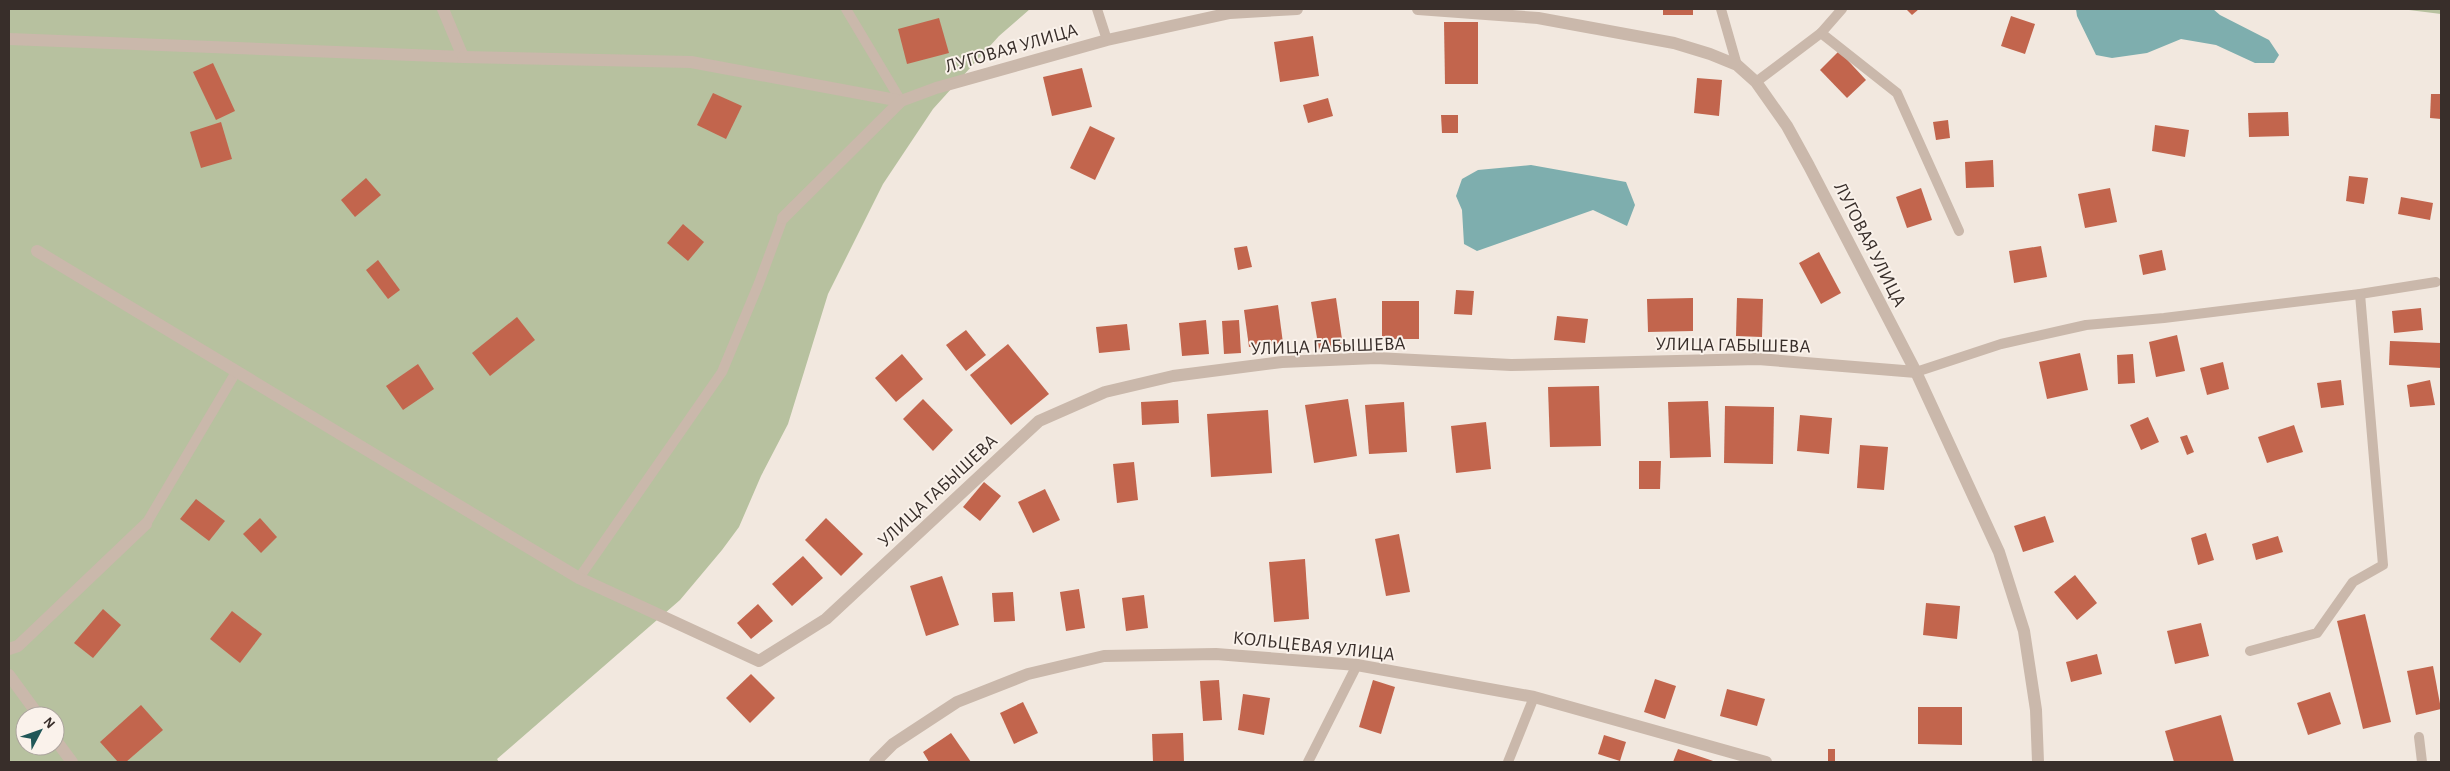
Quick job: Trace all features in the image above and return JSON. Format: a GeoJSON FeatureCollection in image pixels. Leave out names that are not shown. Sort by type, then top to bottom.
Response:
{"type":"FeatureCollection","features":[{"type":"Feature","properties":{"kind":"street"},"geometry":{"type":"LineString","coordinates":[[443,9],[463,57]]}},
{"type":"Feature","properties":{"kind":"street","name":"ЛУГОВАЯ УЛИЦА"},"geometry":{"type":"LineString","coordinates":[[783,218],[901,101],[936,88],[1107,40],[1230,13],[1297,9]]}},
{"type":"Feature","properties":{"kind":"street","name":"ЛУГОВАЯ УЛИЦА"},"geometry":{"type":"LineString","coordinates":[[1418,9],[1536,13],[1674,43],[1710,54],[1736,65],[1756,82],[1792,134],[1916,372],[1999,552],[2024,631],[2036,710],[2038,762]]}},
{"type":"Feature","properties":{"kind":"street"},"geometry":{"type":"LineString","coordinates":[[9,39],[463,57],[691,62],[901,101]]}},
{"type":"Feature","properties":{"kind":"street"},"geometry":{"type":"LineString","coordinates":[[37,251],[579,578]]}},
{"type":"Feature","properties":{"kind":"street","name":"УЛИЦА ГАБЫШЕВА"},"geometry":{"type":"LineString","coordinates":[[579,578],[759,662],[826,619],[1039,421],[1106,392],[1173,376],[1282,362],[1376,358],[1510,364],[1758,359],[1916,372]]}},
{"type":"Feature","properties":{"kind":"street"},"geometry":{"type":"LineString","coordinates":[[9,649],[18,646],[146,524]]}},
{"type":"Feature","properties":{"kind":"street","name":"КОЛЬЦЕВАЯ УЛИЦА"},"geometry":{"type":"LineString","coordinates":[[875,762],[893,744],[957,702],[1028,674],[1104,656],[1216,654],[1357,665],[1534,697],[1766,762]]}},
{"type":"Feature","properties":{"kind":"street"},"geometry":{"type":"LineString","coordinates":[[9,675],[32,706]]}},
{"type":"Feature","properties":{"kind":"lane"},"geometry":{"type":"LineString","coordinates":[[846,9],[901,101]]}},
{"type":"Feature","properties":{"kind":"lane"},"geometry":{"type":"LineString","coordinates":[[1097,9],[1107,40]]}},
{"type":"Feature","properties":{"kind":"lane"},"geometry":{"type":"LineString","coordinates":[[1721,9],[1736,65]]}},
{"type":"Feature","properties":{"kind":"lane"},"geometry":{"type":"LineString","coordinates":[[1756,82],[1821,33],[1842,9]]}},
{"type":"Feature","properties":{"kind":"lane"},"geometry":{"type":"LineString","coordinates":[[1821,33],[1898,93],[1959,231]]}},
{"type":"Feature","properties":{"kind":"lane"},"geometry":{"type":"LineString","coordinates":[[579,578],[722,372],[783,218]]}},
{"type":"Feature","properties":{"kind":"lane"},"geometry":{"type":"LineString","coordinates":[[1916,372],[2001,344],[2086,325],[2164,318],[2360,294],[2436,282]]}},
{"type":"Feature","properties":{"kind":"lane"},"geometry":{"type":"LineString","coordinates":[[2250,651],[2317,633],[2353,582],[2383,565],[2360,294]]}},
{"type":"Feature","properties":{"kind":"lane"},"geometry":{"type":"LineString","coordinates":[[146,524],[236,372]]}},
{"type":"Feature","properties":{"kind":"lane"},"geometry":{"type":"LineString","coordinates":[[1308,762],[1357,665]]}},
{"type":"Feature","properties":{"kind":"lane"},"geometry":{"type":"LineString","coordinates":[[1508,762],[1534,697]]}},
{"type":"Feature","properties":{"kind":"lane"},"geometry":{"type":"LineString","coordinates":[[2419,737],[2422,762]]}},
{"type":"Feature","properties":{"kind":"green space"},"geometry":{"type":"Polygon","coordinates":[[[9,9],[1030,9],[999,36],[933,109],[883,184],[828,294],[788,424],[761,476],[739,527],[680,600],[497,759],[499,762],[9,762],[9,9]]]}},
{"type":"Feature","properties":{"kind":"green space"},"geometry":{"type":"Polygon","coordinates":[[[2401,9],[2441,9],[2441,14],[2401,9]]]}},
{"type":"Feature","properties":{"kind":"water"},"geometry":{"type":"Polygon","coordinates":[[[2076,9],[2213,9],[2220,15],[2269,40],[2279,55],[2274,63],[2255,63],[2216,45],[2181,39],[2147,53],[2112,58],[2096,55],[2077,16],[2076,9]]]}},
{"type":"Feature","properties":{"kind":"water"},"geometry":{"type":"Polygon","coordinates":[[[1531,165],[1626,182],[1635,205],[1627,226],[1593,210],[1477,251],[1464,244],[1462,210],[1456,196],[1462,179],[1478,170],[1531,165]]]}},
{"type":"Feature","properties":{"kind":"building"},"geometry":{"type":"Polygon","coordinates":[[[1663,9],[1693,9],[1693,15],[1663,15],[1663,9]]]}},
{"type":"Feature","properties":{"kind":"building"},"geometry":{"type":"Polygon","coordinates":[[[1906,9],[1919,9],[1912,15],[1906,9]]]}},
{"type":"Feature","properties":{"kind":"building"},"geometry":{"type":"Polygon","coordinates":[[[2011,16],[2035,24],[2025,54],[2001,46],[2011,16]]]}},
{"type":"Feature","properties":{"kind":"building"},"geometry":{"type":"Polygon","coordinates":[[[939,18],[949,53],[907,64],[898,29],[939,18]]]}},
{"type":"Feature","properties":{"kind":"building"},"geometry":{"type":"Polygon","coordinates":[[[1444,22],[1478,22],[1478,84],[1445,84],[1444,22]]]}},
{"type":"Feature","properties":{"kind":"building"},"geometry":{"type":"Polygon","coordinates":[[[1313,36],[1319,76],[1280,82],[1274,42],[1313,36]]]}},
{"type":"Feature","properties":{"kind":"building"},"geometry":{"type":"Polygon","coordinates":[[[1839,51],[1866,80],[1847,98],[1820,70],[1839,51]]]}},
{"type":"Feature","properties":{"kind":"building"},"geometry":{"type":"Polygon","coordinates":[[[213,63],[235,111],[216,120],[193,72],[213,63]]]}},
{"type":"Feature","properties":{"kind":"building"},"geometry":{"type":"Polygon","coordinates":[[[1082,68],[1092,107],[1052,116],[1043,77],[1082,68]]]}},
{"type":"Feature","properties":{"kind":"building"},"geometry":{"type":"Polygon","coordinates":[[[1697,78],[1722,80],[1719,116],[1694,113],[1697,78]]]}},
{"type":"Feature","properties":{"kind":"building"},"geometry":{"type":"Polygon","coordinates":[[[713,93],[742,106],[726,139],[697,125],[713,93]]]}},
{"type":"Feature","properties":{"kind":"building"},"geometry":{"type":"Polygon","coordinates":[[[2431,94],[2441,94],[2441,119],[2430,118],[2431,94]]]}},
{"type":"Feature","properties":{"kind":"building"},"geometry":{"type":"Polygon","coordinates":[[[1328,98],[1333,116],[1308,123],[1303,105],[1328,98]]]}},
{"type":"Feature","properties":{"kind":"building"},"geometry":{"type":"Polygon","coordinates":[[[2288,112],[2289,136],[2249,137],[2248,113],[2288,112]]]}},
{"type":"Feature","properties":{"kind":"building"},"geometry":{"type":"Polygon","coordinates":[[[1441,115],[1458,115],[1458,133],[1442,133],[1441,115]]]}},
{"type":"Feature","properties":{"kind":"building"},"geometry":{"type":"Polygon","coordinates":[[[1948,120],[1950,138],[1936,140],[1933,122],[1948,120]]]}},
{"type":"Feature","properties":{"kind":"building"},"geometry":{"type":"Polygon","coordinates":[[[221,122],[232,159],[201,168],[190,132],[221,122]]]}},
{"type":"Feature","properties":{"kind":"building"},"geometry":{"type":"Polygon","coordinates":[[[2155,125],[2189,130],[2185,157],[2152,151],[2155,125]]]}},
{"type":"Feature","properties":{"kind":"building"},"geometry":{"type":"Polygon","coordinates":[[[1090,126],[1115,138],[1095,180],[1070,168],[1090,126]]]}},
{"type":"Feature","properties":{"kind":"building"},"geometry":{"type":"Polygon","coordinates":[[[1993,160],[1994,187],[1966,188],[1965,162],[1993,160]]]}},
{"type":"Feature","properties":{"kind":"building"},"geometry":{"type":"Polygon","coordinates":[[[2349,176],[2368,178],[2364,204],[2346,201],[2349,176]]]}},
{"type":"Feature","properties":{"kind":"building"},"geometry":{"type":"Polygon","coordinates":[[[366,178],[381,195],[355,217],[341,200],[366,178]]]}},
{"type":"Feature","properties":{"kind":"building"},"geometry":{"type":"Polygon","coordinates":[[[1921,188],[1932,220],[1907,228],[1896,197],[1921,188]]]}},
{"type":"Feature","properties":{"kind":"building"},"geometry":{"type":"Polygon","coordinates":[[[2110,188],[2117,222],[2085,228],[2078,194],[2110,188]]]}},
{"type":"Feature","properties":{"kind":"building"},"geometry":{"type":"Polygon","coordinates":[[[2401,197],[2433,203],[2430,220],[2398,214],[2401,197]]]}},
{"type":"Feature","properties":{"kind":"building"},"geometry":{"type":"Polygon","coordinates":[[[683,224],[704,242],[688,261],[667,243],[683,224]]]}},
{"type":"Feature","properties":{"kind":"building"},"geometry":{"type":"Polygon","coordinates":[[[1247,246],[1252,267],[1238,270],[1234,248],[1247,246]]]}},
{"type":"Feature","properties":{"kind":"building"},"geometry":{"type":"Polygon","coordinates":[[[2041,246],[2047,277],[2014,283],[2009,251],[2041,246]]]}},
{"type":"Feature","properties":{"kind":"building"},"geometry":{"type":"Polygon","coordinates":[[[2162,250],[2166,270],[2143,275],[2139,255],[2162,250]]]}},
{"type":"Feature","properties":{"kind":"building"},"geometry":{"type":"Polygon","coordinates":[[[1819,252],[1841,293],[1821,304],[1799,263],[1819,252]]]}},
{"type":"Feature","properties":{"kind":"building"},"geometry":{"type":"Polygon","coordinates":[[[378,260],[400,290],[388,299],[366,270],[378,260]]]}},
{"type":"Feature","properties":{"kind":"building"},"geometry":{"type":"Polygon","coordinates":[[[1456,290],[1474,291],[1472,315],[1454,314],[1456,290]]]}},
{"type":"Feature","properties":{"kind":"building"},"geometry":{"type":"Polygon","coordinates":[[[1336,298],[1343,346],[1319,350],[1311,302],[1336,298]]]}},
{"type":"Feature","properties":{"kind":"building"},"geometry":{"type":"Polygon","coordinates":[[[1693,298],[1693,331],[1648,332],[1647,299],[1693,298]]]}},
{"type":"Feature","properties":{"kind":"building"},"geometry":{"type":"Polygon","coordinates":[[[1737,298],[1763,299],[1762,337],[1736,336],[1737,298]]]}},
{"type":"Feature","properties":{"kind":"building"},"geometry":{"type":"Polygon","coordinates":[[[1382,301],[1419,301],[1419,339],[1382,339],[1382,301]]]}},
{"type":"Feature","properties":{"kind":"building"},"geometry":{"type":"Polygon","coordinates":[[[1278,305],[1283,343],[1249,347],[1244,310],[1278,305]]]}},
{"type":"Feature","properties":{"kind":"building"},"geometry":{"type":"Polygon","coordinates":[[[2421,308],[2423,330],[2394,333],[2392,311],[2421,308]]]}},
{"type":"Feature","properties":{"kind":"building"},"geometry":{"type":"Polygon","coordinates":[[[1557,316],[1588,319],[1585,343],[1554,340],[1557,316]]]}},
{"type":"Feature","properties":{"kind":"building"},"geometry":{"type":"Polygon","coordinates":[[[517,317],[535,340],[490,376],[472,353],[517,317]]]}},
{"type":"Feature","properties":{"kind":"building"},"geometry":{"type":"Polygon","coordinates":[[[1206,320],[1209,354],[1182,356],[1179,323],[1206,320]]]}},
{"type":"Feature","properties":{"kind":"building"},"geometry":{"type":"Polygon","coordinates":[[[1239,320],[1241,353],[1224,354],[1222,321],[1239,320]]]}},
{"type":"Feature","properties":{"kind":"building"},"geometry":{"type":"Polygon","coordinates":[[[1127,324],[1130,350],[1099,353],[1096,327],[1127,324]]]}},
{"type":"Feature","properties":{"kind":"building"},"geometry":{"type":"Polygon","coordinates":[[[966,330],[986,355],[966,371],[946,345],[966,330]]]}},
{"type":"Feature","properties":{"kind":"building"},"geometry":{"type":"Polygon","coordinates":[[[2177,335],[2185,371],[2156,377],[2149,342],[2177,335]]]}},
{"type":"Feature","properties":{"kind":"building"},"geometry":{"type":"Polygon","coordinates":[[[2390,341],[2441,343],[2441,368],[2389,365],[2390,341]]]}},
{"type":"Feature","properties":{"kind":"building"},"geometry":{"type":"Polygon","coordinates":[[[1008,344],[1049,394],[1011,425],[970,375],[1008,344]]]}},
{"type":"Feature","properties":{"kind":"building"},"geometry":{"type":"Polygon","coordinates":[[[2080,353],[2088,390],[2047,399],[2039,362],[2080,353]]]}},
{"type":"Feature","properties":{"kind":"building"},"geometry":{"type":"Polygon","coordinates":[[[902,354],[923,379],[896,402],[875,378],[902,354]]]}},
{"type":"Feature","properties":{"kind":"building"},"geometry":{"type":"Polygon","coordinates":[[[2133,354],[2135,383],[2118,384],[2117,355],[2133,354]]]}},
{"type":"Feature","properties":{"kind":"building"},"geometry":{"type":"Polygon","coordinates":[[[2223,362],[2229,389],[2207,395],[2200,368],[2223,362]]]}},
{"type":"Feature","properties":{"kind":"building"},"geometry":{"type":"Polygon","coordinates":[[[418,364],[434,389],[403,410],[386,386],[418,364]]]}},
{"type":"Feature","properties":{"kind":"building"},"geometry":{"type":"Polygon","coordinates":[[[2341,380],[2344,405],[2321,408],[2317,383],[2341,380]]]}},
{"type":"Feature","properties":{"kind":"building"},"geometry":{"type":"Polygon","coordinates":[[[2430,380],[2435,405],[2410,407],[2407,385],[2430,380]]]}},
{"type":"Feature","properties":{"kind":"building"},"geometry":{"type":"Polygon","coordinates":[[[1599,386],[1601,446],[1550,447],[1548,387],[1599,386]]]}},
{"type":"Feature","properties":{"kind":"building"},"geometry":{"type":"Polygon","coordinates":[[[923,399],[953,430],[933,451],[903,419],[923,399]]]}},
{"type":"Feature","properties":{"kind":"building"},"geometry":{"type":"Polygon","coordinates":[[[1348,399],[1357,456],[1314,463],[1305,405],[1348,399]]]}},
{"type":"Feature","properties":{"kind":"building"},"geometry":{"type":"Polygon","coordinates":[[[1178,400],[1179,423],[1142,425],[1141,402],[1178,400]]]}},
{"type":"Feature","properties":{"kind":"building"},"geometry":{"type":"Polygon","coordinates":[[[1708,401],[1711,457],[1670,458],[1668,402],[1708,401]]]}},
{"type":"Feature","properties":{"kind":"building"},"geometry":{"type":"Polygon","coordinates":[[[1404,402],[1407,452],[1369,454],[1365,405],[1404,402]]]}},
{"type":"Feature","properties":{"kind":"building"},"geometry":{"type":"Polygon","coordinates":[[[1725,406],[1774,407],[1773,464],[1724,463],[1725,406]]]}},
{"type":"Feature","properties":{"kind":"building"},"geometry":{"type":"Polygon","coordinates":[[[1268,410],[1272,473],[1211,477],[1207,414],[1268,410]]]}},
{"type":"Feature","properties":{"kind":"building"},"geometry":{"type":"Polygon","coordinates":[[[1800,415],[1832,418],[1829,454],[1797,451],[1800,415]]]}},
{"type":"Feature","properties":{"kind":"building"},"geometry":{"type":"Polygon","coordinates":[[[2148,417],[2159,442],[2141,450],[2130,425],[2148,417]]]}},
{"type":"Feature","properties":{"kind":"building"},"geometry":{"type":"Polygon","coordinates":[[[1486,422],[1491,469],[1456,473],[1451,426],[1486,422]]]}},
{"type":"Feature","properties":{"kind":"building"},"geometry":{"type":"Polygon","coordinates":[[[2294,425],[2303,452],[2267,463],[2258,437],[2294,425]]]}},
{"type":"Feature","properties":{"kind":"building"},"geometry":{"type":"Polygon","coordinates":[[[2187,435],[2194,452],[2187,455],[2180,437],[2187,435]]]}},
{"type":"Feature","properties":{"kind":"building"},"geometry":{"type":"Polygon","coordinates":[[[1860,445],[1888,447],[1884,490],[1857,488],[1860,445]]]}},
{"type":"Feature","properties":{"kind":"building"},"geometry":{"type":"Polygon","coordinates":[[[1639,461],[1661,461],[1660,489],[1639,489],[1639,461]]]}},
{"type":"Feature","properties":{"kind":"building"},"geometry":{"type":"Polygon","coordinates":[[[1134,462],[1138,500],[1117,503],[1113,464],[1134,462]]]}},
{"type":"Feature","properties":{"kind":"building"},"geometry":{"type":"Polygon","coordinates":[[[984,482],[1001,496],[980,521],[963,507],[984,482]]]}},
{"type":"Feature","properties":{"kind":"building"},"geometry":{"type":"Polygon","coordinates":[[[1045,489],[1060,520],[1033,533],[1018,502],[1045,489]]]}},
{"type":"Feature","properties":{"kind":"building"},"geometry":{"type":"Polygon","coordinates":[[[196,499],[225,521],[209,541],[180,519],[196,499]]]}},
{"type":"Feature","properties":{"kind":"building"},"geometry":{"type":"Polygon","coordinates":[[[2045,516],[2054,542],[2023,552],[2014,526],[2045,516]]]}},
{"type":"Feature","properties":{"kind":"building"},"geometry":{"type":"Polygon","coordinates":[[[260,518],[277,537],[261,553],[243,534],[260,518]]]}},
{"type":"Feature","properties":{"kind":"building"},"geometry":{"type":"Polygon","coordinates":[[[826,518],[863,554],[841,576],[805,540],[826,518]]]}},
{"type":"Feature","properties":{"kind":"building"},"geometry":{"type":"Polygon","coordinates":[[[2206,533],[2214,560],[2198,565],[2191,538],[2206,533]]]}},
{"type":"Feature","properties":{"kind":"building"},"geometry":{"type":"Polygon","coordinates":[[[1399,534],[1410,592],[1386,596],[1375,539],[1399,534]]]}},
{"type":"Feature","properties":{"kind":"building"},"geometry":{"type":"Polygon","coordinates":[[[2278,536],[2283,552],[2256,560],[2252,544],[2278,536]]]}},
{"type":"Feature","properties":{"kind":"building"},"geometry":{"type":"Polygon","coordinates":[[[803,556],[823,578],[792,606],[772,584],[803,556]]]}},
{"type":"Feature","properties":{"kind":"building"},"geometry":{"type":"Polygon","coordinates":[[[1305,559],[1309,619],[1274,622],[1269,562],[1305,559]]]}},
{"type":"Feature","properties":{"kind":"building"},"geometry":{"type":"Polygon","coordinates":[[[2075,575],[2097,603],[2077,620],[2054,592],[2075,575]]]}},
{"type":"Feature","properties":{"kind":"building"},"geometry":{"type":"Polygon","coordinates":[[[942,576],[959,625],[926,636],[910,586],[942,576]]]}},
{"type":"Feature","properties":{"kind":"building"},"geometry":{"type":"Polygon","coordinates":[[[1079,589],[1085,628],[1066,631],[1060,592],[1079,589]]]}},
{"type":"Feature","properties":{"kind":"building"},"geometry":{"type":"Polygon","coordinates":[[[1013,592],[1015,621],[994,622],[992,593],[1013,592]]]}},
{"type":"Feature","properties":{"kind":"building"},"geometry":{"type":"Polygon","coordinates":[[[1144,595],[1148,628],[1126,631],[1122,598],[1144,595]]]}},
{"type":"Feature","properties":{"kind":"building"},"geometry":{"type":"Polygon","coordinates":[[[1926,603],[1960,606],[1957,639],[1923,635],[1926,603]]]}},
{"type":"Feature","properties":{"kind":"building"},"geometry":{"type":"Polygon","coordinates":[[[758,604],[773,621],[751,639],[737,623],[758,604]]]}},
{"type":"Feature","properties":{"kind":"building"},"geometry":{"type":"Polygon","coordinates":[[[103,609],[121,625],[93,658],[74,643],[103,609]]]}},
{"type":"Feature","properties":{"kind":"building"},"geometry":{"type":"Polygon","coordinates":[[[232,611],[262,634],[240,663],[210,639],[232,611]]]}},
{"type":"Feature","properties":{"kind":"building"},"geometry":{"type":"Polygon","coordinates":[[[2365,614],[2391,722],[2363,729],[2337,621],[2365,614]]]}},
{"type":"Feature","properties":{"kind":"building"},"geometry":{"type":"Polygon","coordinates":[[[2201,623],[2209,656],[2175,664],[2167,631],[2201,623]]]}},
{"type":"Feature","properties":{"kind":"building"},"geometry":{"type":"Polygon","coordinates":[[[2097,654],[2102,674],[2071,682],[2066,662],[2097,654]]]}},
{"type":"Feature","properties":{"kind":"building"},"geometry":{"type":"Polygon","coordinates":[[[2433,666],[2441,709],[2416,715],[2407,671],[2433,666]]]}},
{"type":"Feature","properties":{"kind":"building"},"geometry":{"type":"Polygon","coordinates":[[[751,674],[775,698],[750,723],[726,698],[751,674]]]}},
{"type":"Feature","properties":{"kind":"building"},"geometry":{"type":"Polygon","coordinates":[[[1655,679],[1676,686],[1665,719],[1644,712],[1655,679]]]}},
{"type":"Feature","properties":{"kind":"building"},"geometry":{"type":"Polygon","coordinates":[[[1219,680],[1222,720],[1203,721],[1200,681],[1219,680]]]}},
{"type":"Feature","properties":{"kind":"building"},"geometry":{"type":"Polygon","coordinates":[[[1373,680],[1395,687],[1381,734],[1359,727],[1373,680]]]}},
{"type":"Feature","properties":{"kind":"building"},"geometry":{"type":"Polygon","coordinates":[[[1727,689],[1765,699],[1757,726],[1720,716],[1727,689]]]}},
{"type":"Feature","properties":{"kind":"building"},"geometry":{"type":"Polygon","coordinates":[[[2330,692],[2341,724],[2308,735],[2297,703],[2330,692]]]}},
{"type":"Feature","properties":{"kind":"building"},"geometry":{"type":"Polygon","coordinates":[[[1243,694],[1270,698],[1264,735],[1238,730],[1243,694]]]}},
{"type":"Feature","properties":{"kind":"building"},"geometry":{"type":"Polygon","coordinates":[[[1023,702],[1038,733],[1014,744],[1000,713],[1023,702]]]}},
{"type":"Feature","properties":{"kind":"building"},"geometry":{"type":"Polygon","coordinates":[[[141,705],[163,730],[126,762],[118,762],[100,742],[141,705]]]}},
{"type":"Feature","properties":{"kind":"building"},"geometry":{"type":"Polygon","coordinates":[[[1918,707],[1962,707],[1962,745],[1918,744],[1918,707]]]}},
{"type":"Feature","properties":{"kind":"building"},"geometry":{"type":"Polygon","coordinates":[[[2221,715],[2234,762],[2174,762],[2165,731],[2221,715]]]}},
{"type":"Feature","properties":{"kind":"building"},"geometry":{"type":"Polygon","coordinates":[[[951,733],[971,762],[929,762],[923,752],[951,733]]]}},
{"type":"Feature","properties":{"kind":"building"},"geometry":{"type":"Polygon","coordinates":[[[1183,733],[1184,762],[1153,762],[1152,734],[1183,733]]]}},
{"type":"Feature","properties":{"kind":"building"},"geometry":{"type":"Polygon","coordinates":[[[1604,735],[1626,742],[1620,761],[1598,754],[1604,735]]]}},
{"type":"Feature","properties":{"kind":"building"},"geometry":{"type":"Polygon","coordinates":[[[1678,749],[1716,762],[1673,762],[1678,749]]]}},
{"type":"Feature","properties":{"kind":"building"},"geometry":{"type":"Polygon","coordinates":[[[1828,749],[1835,749],[1835,762],[1828,762],[1828,749]]]}}]}
